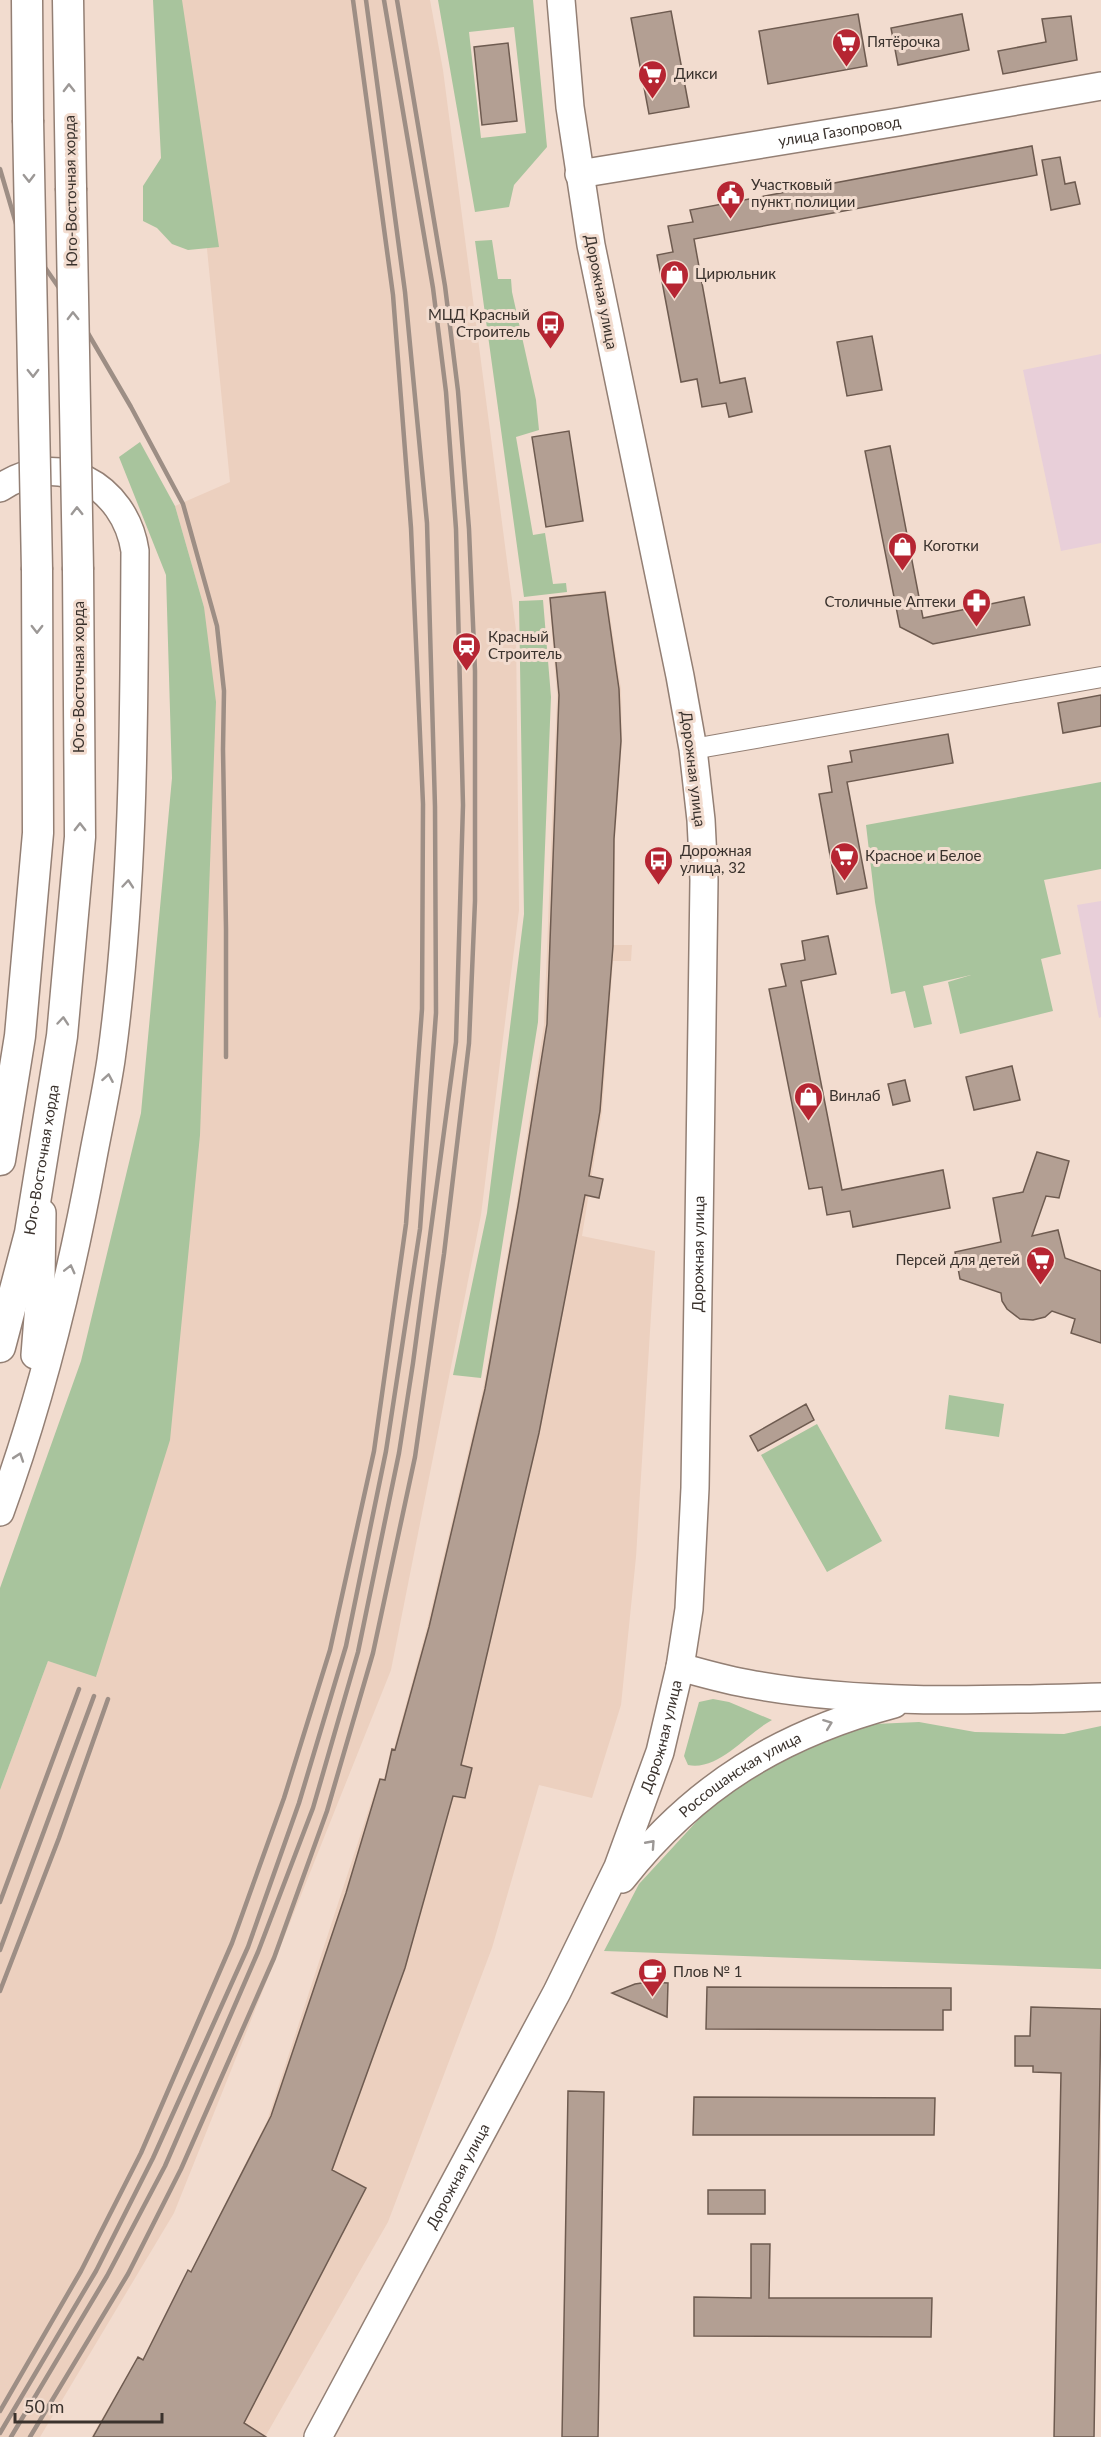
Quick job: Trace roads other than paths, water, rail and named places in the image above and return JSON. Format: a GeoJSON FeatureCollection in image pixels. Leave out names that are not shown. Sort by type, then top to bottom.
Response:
{"type":"FeatureCollection","features":[{"type":"Feature","properties":{"kind":"main road"},"geometry":{"type":"LineString","coordinates":[[0,1160],[20,1036],[39,833],[27,0]]}},
{"type":"Feature","properties":{"kind":"main road","name":"Юго-Восточная хорда"},"geometry":{"type":"LineString","coordinates":[[0,1347],[30,1233],[62,1036],[80,837],[78,570],[68,0]]}},
{"type":"Feature","properties":{"kind":"street","name":"Дорожная улица"},"geometry":{"type":"LineString","coordinates":[[318,2437],[471,2154],[601,1906],[648,1791],[660,1752],[680,1667],[689,1609],[694,1499],[699,1229],[704,880],[701,820],[693,749],[680,676],[593,256],[579,174],[561,0]]}},
{"type":"Feature","properties":{"kind":"street","name":"улица Газопровод"},"geometry":{"type":"LineString","coordinates":[[579,174],[1101,86]]}},
{"type":"Feature","properties":{"kind":"street"},"geometry":{"type":"LineString","coordinates":[[0,488],[22,476],[37,472],[68,473],[83,478],[109,495],[119,507],[127,521],[135,551],[134,699],[128,877],[111,1061],[78,1236],[30,1425],[0,1512]]}},
{"type":"Feature","properties":{"kind":"street"},"geometry":{"type":"LineString","coordinates":[[693,749],[1101,677]]}},
{"type":"Feature","properties":{"kind":"street"},"geometry":{"type":"LineString","coordinates":[[0,1071],[39,833]]}},
{"type":"Feature","properties":{"kind":"street"},"geometry":{"type":"LineString","coordinates":[[30,1425],[40,1279],[43,1152]]}},
{"type":"Feature","properties":{"kind":"street","name":"Россошанская улица"},"geometry":{"type":"LineString","coordinates":[[680,1667],[758,1686],[832,1694],[918,1698],[1101,1697]]}},
{"type":"Feature","properties":{"kind":"street","name":"Россошанская улица"},"geometry":{"type":"LineString","coordinates":[[601,1906],[669,1825],[719,1784],[771,1751],[804,1734],[864,1712],[918,1698]]}},
{"type":"Feature","properties":{"kind":"railway"},"geometry":{"type":"LineString","coordinates":[[0,2411],[81,2271],[141,2153],[232,1943],[284,1798],[330,1650],[374,1451],[406,1224],[422,1009],[423,804],[411,528],[393,295],[353,0]]}},
{"type":"Feature","properties":{"kind":"railway"},"geometry":{"type":"LineString","coordinates":[[0,2433],[96,2271],[153,2158],[248,1947],[299,1803],[346,1646],[386,1451],[420,1229],[436,1013],[435,807],[427,523],[405,292],[366,0]]}},
{"type":"Feature","properties":{"kind":"railway"},"geometry":{"type":"LineString","coordinates":[[11,2437],[107,2276],[165,2166],[258,1952],[313,1808],[358,1652],[399,1453],[413,1363],[456,1042],[463,805],[456,529],[446,392],[433,288],[384,0]]}},
{"type":"Feature","properties":{"kind":"railway"},"geometry":{"type":"LineString","coordinates":[[30,2437],[128,2274],[181,2169],[274,1958],[327,1811],[373,1653],[415,1457],[444,1254],[469,1043],[475,901],[475,671],[469,529],[458,391],[445,286],[397,0]]}},
{"type":"Feature","properties":{"kind":"railway"},"geometry":{"type":"LineString","coordinates":[[0,169],[17,227],[75,311],[131,407],[183,504],[217,626],[224,691],[226,1057]]}},
{"type":"Feature","properties":{"kind":"railway"},"geometry":{"type":"LineString","coordinates":[[0,1902],[79,1689]]}},
{"type":"Feature","properties":{"kind":"railway"},"geometry":{"type":"LineString","coordinates":[[0,1950],[94,1696]]}},
{"type":"Feature","properties":{"kind":"railway"},"geometry":{"type":"LineString","coordinates":[[0,1991],[59,1838],[108,1699]]}},
{"type":"Feature","properties":{"kind":"place","name":"Пятёрочка"},"geometry":{"type":"Point","coordinates":[846,68]}},
{"type":"Feature","properties":{"kind":"place","name":"Дикси"},"geometry":{"type":"Point","coordinates":[653,100]}},
{"type":"Feature","properties":{"kind":"place","name":"Участковый пункт полиции"},"geometry":{"type":"Point","coordinates":[730,220]}},
{"type":"Feature","properties":{"kind":"place","name":"Цирюльник"},"geometry":{"type":"Point","coordinates":[674,300]}},
{"type":"Feature","properties":{"kind":"place","name":"МЦД Красный Строитель"},"geometry":{"type":"Point","coordinates":[551,350]}},
{"type":"Feature","properties":{"kind":"place","name":"Коготки"},"geometry":{"type":"Point","coordinates":[902,572]}},
{"type":"Feature","properties":{"kind":"place","name":"Столичные Аптеки"},"geometry":{"type":"Point","coordinates":[977,628]}},
{"type":"Feature","properties":{"kind":"place","name":"Красный Строитель"},"geometry":{"type":"Point","coordinates":[467,672]}},
{"type":"Feature","properties":{"kind":"place","name":"Красное и Белое"},"geometry":{"type":"Point","coordinates":[844,882]}},
{"type":"Feature","properties":{"kind":"place","name":"Дорожная улица, 32"},"geometry":{"type":"Point","coordinates":[659,886]}},
{"type":"Feature","properties":{"kind":"place","name":"Винлаб"},"geometry":{"type":"Point","coordinates":[808,1122]}},
{"type":"Feature","properties":{"kind":"place","name":"Персей для детей"},"geometry":{"type":"Point","coordinates":[1041,1286]}},
{"type":"Feature","properties":{"kind":"place","name":"Плов № 1"},"geometry":{"type":"Point","coordinates":[652,1998]}}]}
